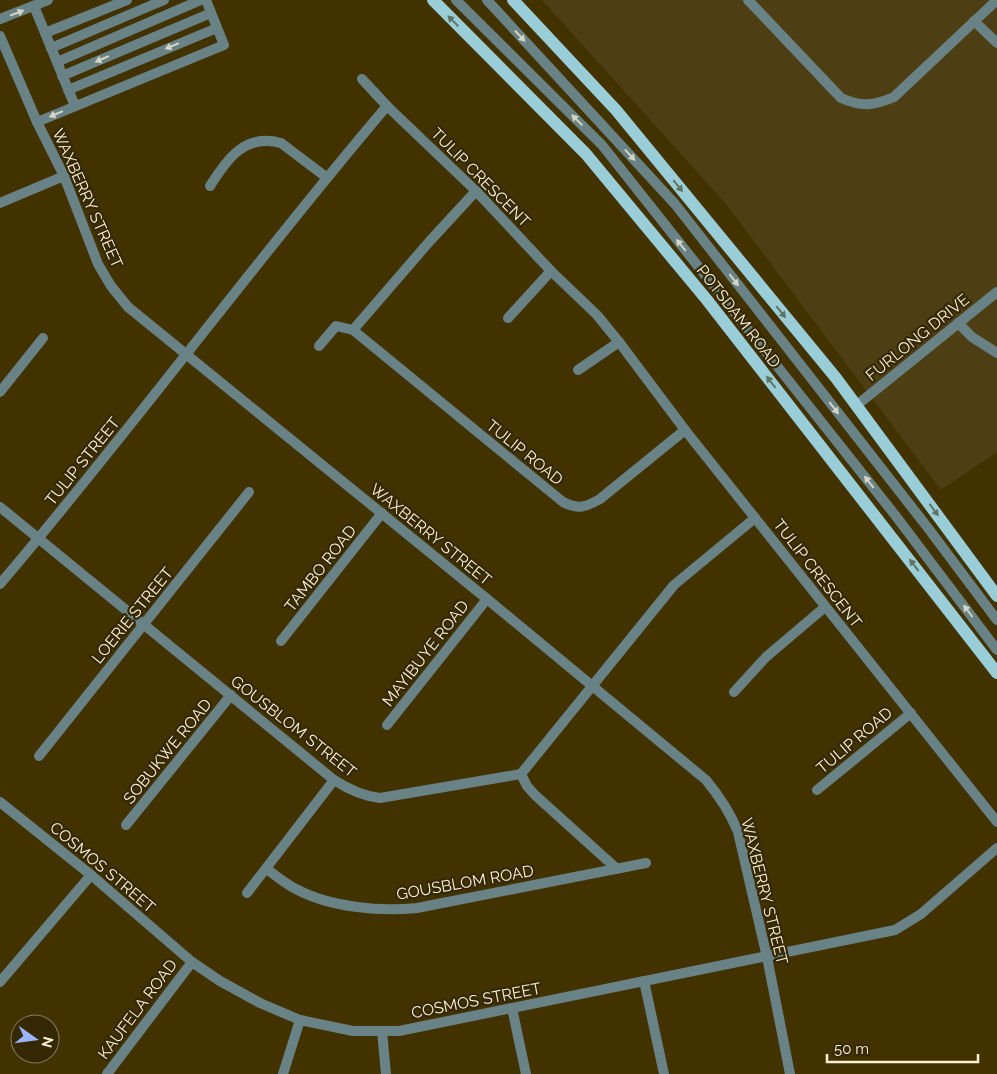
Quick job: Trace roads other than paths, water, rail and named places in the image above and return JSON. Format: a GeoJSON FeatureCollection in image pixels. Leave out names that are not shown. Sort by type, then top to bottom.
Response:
{"type":"FeatureCollection","features":[{"type":"Feature","properties":{"kind":"main road","name":"POTSDAM ROAD"},"geometry":{"type":"LineString","coordinates":[[433,0],[586,154],[707,300],[997,673]]}},
{"type":"Feature","properties":{"kind":"main road","name":"POTSDAM ROAD"},"geometry":{"type":"LineString","coordinates":[[512,0],[616,110],[857,405],[997,596]]}},
{"type":"Feature","properties":{"kind":"street"},"geometry":{"type":"LineString","coordinates":[[0,19],[48,0]]}},
{"type":"Feature","properties":{"kind":"street"},"geometry":{"type":"LineString","coordinates":[[45,33],[126,0]]}},
{"type":"Feature","properties":{"kind":"street"},"geometry":{"type":"LineString","coordinates":[[51,48],[164,0]]}},
{"type":"Feature","properties":{"kind":"street"},"geometry":{"type":"LineString","coordinates":[[57,62],[201,0]]}},
{"type":"Feature","properties":{"kind":"street"},"geometry":{"type":"LineString","coordinates":[[37,122],[224,45],[206,0]]}},
{"type":"Feature","properties":{"kind":"street"},"geometry":{"type":"LineString","coordinates":[[456,0],[602,145],[895,515],[997,650]]}},
{"type":"Feature","properties":{"kind":"street"},"geometry":{"type":"LineString","coordinates":[[487,0],[675,204],[928,528],[997,620]]}},
{"type":"Feature","properties":{"kind":"street"},"geometry":{"type":"LineString","coordinates":[[748,0],[841,98],[855,104],[869,105],[881,103],[894,97],[997,0]]}},
{"type":"Feature","properties":{"kind":"street"},"geometry":{"type":"LineString","coordinates":[[34,6],[74,106]]}},
{"type":"Feature","properties":{"kind":"street"},"geometry":{"type":"LineString","coordinates":[[62,76],[211,14]]}},
{"type":"Feature","properties":{"kind":"street"},"geometry":{"type":"LineString","coordinates":[[974,21],[997,43]]}},
{"type":"Feature","properties":{"kind":"street"},"geometry":{"type":"LineString","coordinates":[[68,90],[217,28]]}},
{"type":"Feature","properties":{"kind":"street","name":"WAXBERRY STREET"},"geometry":{"type":"LineString","coordinates":[[0,36],[37,122],[64,176],[98,264],[111,286],[128,307],[592,685],[706,780],[721,798],[738,832],[767,957],[790,1074]]}},
{"type":"Feature","properties":{"kind":"street","name":"TULIP CRESCENT"},"geometry":{"type":"LineString","coordinates":[[362,79],[387,106],[476,191],[551,271],[597,315],[685,430],[997,822]]}},
{"type":"Feature","properties":{"kind":"street"},"geometry":{"type":"LineString","coordinates":[[187,355],[326,178],[387,106]]}},
{"type":"Feature","properties":{"kind":"street"},"geometry":{"type":"LineString","coordinates":[[210,186],[226,162],[236,152],[249,144],[263,141],[281,143],[326,178]]}},
{"type":"Feature","properties":{"kind":"street"},"geometry":{"type":"LineString","coordinates":[[0,203],[64,176]]}},
{"type":"Feature","properties":{"kind":"street"},"geometry":{"type":"LineString","coordinates":[[319,346],[336,326],[353,330],[476,191]]}},
{"type":"Feature","properties":{"kind":"street"},"geometry":{"type":"LineString","coordinates":[[508,318],[551,271]]}},
{"type":"Feature","properties":{"kind":"street","name":"FURLONG DRIVE"},"geometry":{"type":"LineString","coordinates":[[857,405],[997,292]]}},
{"type":"Feature","properties":{"kind":"street"},"geometry":{"type":"LineString","coordinates":[[958,323],[972,337],[997,353]]}},
{"type":"Feature","properties":{"kind":"street","name":"TULIP ROAD"},"geometry":{"type":"LineString","coordinates":[[353,330],[479,434],[571,506],[578,508],[588,506],[600,499],[685,430]]}},
{"type":"Feature","properties":{"kind":"street"},"geometry":{"type":"LineString","coordinates":[[0,392],[43,338]]}},
{"type":"Feature","properties":{"kind":"street"},"geometry":{"type":"LineString","coordinates":[[578,370],[619,342]]}},
{"type":"Feature","properties":{"kind":"street","name":"TULIP STREET"},"geometry":{"type":"LineString","coordinates":[[0,584],[187,355]]}},
{"type":"Feature","properties":{"kind":"street","name":"LOERIE STREET"},"geometry":{"type":"LineString","coordinates":[[39,756],[248,492]]}},
{"type":"Feature","properties":{"kind":"street","name":"GOUSBLOM STREET"},"geometry":{"type":"LineString","coordinates":[[0,507],[334,780],[349,789],[362,795],[380,798],[521,774]]}},
{"type":"Feature","properties":{"kind":"street","name":"TAMBO ROAD"},"geometry":{"type":"LineString","coordinates":[[281,641],[382,513]]}},
{"type":"Feature","properties":{"kind":"street"},"geometry":{"type":"LineString","coordinates":[[617,870],[535,795],[527,786],[521,774],[674,585],[755,518]]}},
{"type":"Feature","properties":{"kind":"street","name":"MAYIBUYE ROAD"},"geometry":{"type":"LineString","coordinates":[[387,725],[487,599]]}},
{"type":"Feature","properties":{"kind":"street"},"geometry":{"type":"LineString","coordinates":[[734,692],[766,656],[825,607]]}},
{"type":"Feature","properties":{"kind":"street","name":"SOBUKWE ROAD"},"geometry":{"type":"LineString","coordinates":[[126,825],[231,695]]}},
{"type":"Feature","properties":{"kind":"street","name":"TULIP ROAD"},"geometry":{"type":"LineString","coordinates":[[817,790],[911,713]]}},
{"type":"Feature","properties":{"kind":"street"},"geometry":{"type":"LineString","coordinates":[[248,893],[334,780]]}},
{"type":"Feature","properties":{"kind":"street","name":"COSMOS STREET"},"geometry":{"type":"LineString","coordinates":[[0,803],[91,875],[192,962],[220,981],[260,1003],[300,1020],[353,1032],[399,1031],[895,930],[921,914],[997,848]]}},
{"type":"Feature","properties":{"kind":"street","name":"GOUSBLOM ROAD"},"geometry":{"type":"LineString","coordinates":[[267,869],[295,889],[310,895],[346,906],[397,910],[417,908],[646,863]]}},
{"type":"Feature","properties":{"kind":"street"},"geometry":{"type":"LineString","coordinates":[[0,982],[91,875]]}},
{"type":"Feature","properties":{"kind":"street","name":"KAUFELA ROAD"},"geometry":{"type":"LineString","coordinates":[[107,1074],[192,962]]}},
{"type":"Feature","properties":{"kind":"street"},"geometry":{"type":"LineString","coordinates":[[644,981],[664,1074]]}},
{"type":"Feature","properties":{"kind":"street"},"geometry":{"type":"LineString","coordinates":[[512,1008],[526,1074]]}},
{"type":"Feature","properties":{"kind":"street"},"geometry":{"type":"LineString","coordinates":[[282,1074],[300,1020]]}},
{"type":"Feature","properties":{"kind":"street"},"geometry":{"type":"LineString","coordinates":[[382,1032],[386,1074]]}}]}
